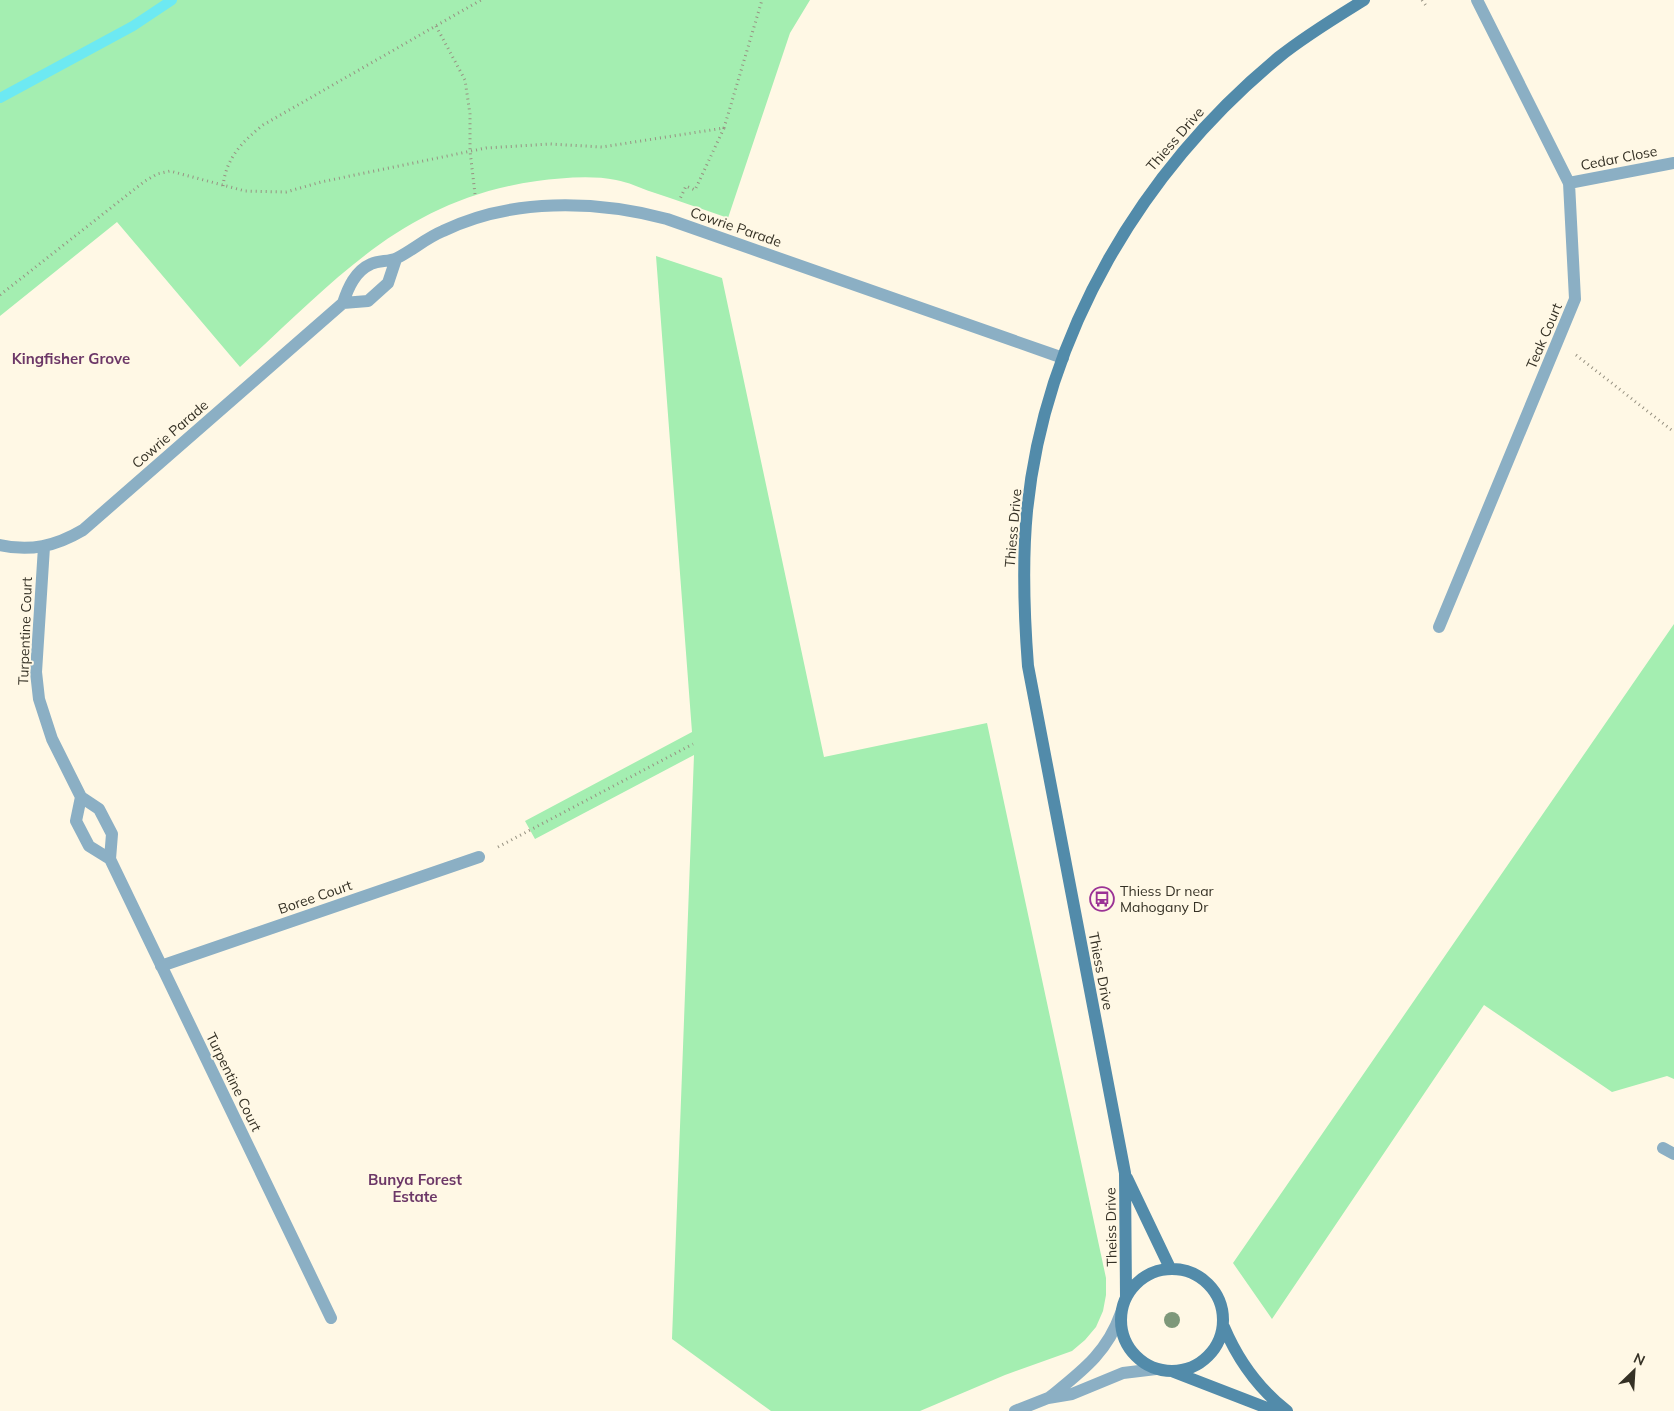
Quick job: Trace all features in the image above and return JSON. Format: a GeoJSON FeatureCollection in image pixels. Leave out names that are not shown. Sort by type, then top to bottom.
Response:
{"type":"FeatureCollection","features":[{"type":"Feature","properties":{"kind":"street","name":"Thiess Drive"},"geometry":{"type":"LineString","coordinates":[[1125,1173],[1036,717],[1025,631],[1024,562],[1027,510],[1035,458],[1047,408],[1063,358],[1083,308],[1107,260],[1135,214],[1166,170],[1239,91],[1273,62],[1324,25],[1364,0]]}},
{"type":"Feature","properties":{"kind":"street","name":"Teak Court"},"geometry":{"type":"LineString","coordinates":[[1440,627],[1575,299],[1570,183],[1476,0]]}},
{"type":"Feature","properties":{"kind":"street","name":"Cedar Close"},"geometry":{"type":"LineString","coordinates":[[1570,183],[1674,163]]}},
{"type":"Feature","properties":{"kind":"street","name":"Cowrie Parade"},"geometry":{"type":"LineString","coordinates":[[0,544],[27,548],[44,547],[64,541],[83,530],[343,303],[350,282],[371,264],[396,259],[442,231],[480,217],[513,210],[572,205],[637,212],[670,220],[1063,358]]}},
{"type":"Feature","properties":{"kind":"street"},"geometry":{"type":"LineString","coordinates":[[343,303],[368,302],[388,283],[396,259]]}},
{"type":"Feature","properties":{"kind":"street","name":"Turpentine Court"},"geometry":{"type":"LineString","coordinates":[[44,547],[36,672],[39,699],[52,739],[81,797],[99,809],[112,834],[110,859],[332,1318]]}},
{"type":"Feature","properties":{"kind":"street"},"geometry":{"type":"LineString","coordinates":[[81,797],[76,821],[89,846],[110,859]]}},
{"type":"Feature","properties":{"kind":"street","name":"Boree Court"},"geometry":{"type":"LineString","coordinates":[[161,966],[479,857]]}},
{"type":"Feature","properties":{"kind":"street","name":"Theiss Drive"},"geometry":{"type":"LineString","coordinates":[[1125,1173],[1170,1268]]}},
{"type":"Feature","properties":{"kind":"street","name":"Theiss Drive"},"geometry":{"type":"LineString","coordinates":[[1125,1173],[1126,1296]]}},
{"type":"Feature","properties":{"kind":"street"},"geometry":{"type":"LineString","coordinates":[[1048,1398],[1092,1362],[1110,1337],[1121,1313],[1126,1296],[1137,1282],[1152,1272],[1170,1268],[1188,1271],[1204,1280],[1216,1293],[1222,1310],[1224,1327],[1239,1358],[1256,1382],[1287,1411]]}},
{"type":"Feature","properties":{"kind":"street"},"geometry":{"type":"LineString","coordinates":[[1121,1313],[1121,1331],[1128,1348],[1140,1361],[1156,1369]]}},
{"type":"Feature","properties":{"kind":"street"},"geometry":{"type":"LineString","coordinates":[[1174,1372],[1192,1368],[1207,1359],[1218,1344],[1224,1327]]}},
{"type":"Feature","properties":{"kind":"street"},"geometry":{"type":"LineString","coordinates":[[1015,1411],[1048,1398],[1072,1394],[1123,1372],[1156,1369],[1174,1372],[1276,1411]]}},
{"type":"Feature","properties":{"kind":"path"},"geometry":{"type":"LineString","coordinates":[[223,186],[226,168],[233,154],[263,125],[481,0]]}},
{"type":"Feature","properties":{"kind":"path"},"geometry":{"type":"LineString","coordinates":[[670,220],[686,186],[695,190],[724,128],[762,0]]}},
{"type":"Feature","properties":{"kind":"path"},"geometry":{"type":"LineString","coordinates":[[1422,0],[1427,7]]}},
{"type":"Feature","properties":{"kind":"path"},"geometry":{"type":"LineString","coordinates":[[436,26],[465,80],[470,114],[470,151],[480,217]]}},
{"type":"Feature","properties":{"kind":"path"},"geometry":{"type":"LineString","coordinates":[[0,295],[156,174],[170,171],[180,172],[245,191],[286,192],[486,148],[550,144],[602,146],[724,128]]}},
{"type":"Feature","properties":{"kind":"path"},"geometry":{"type":"LineString","coordinates":[[1558,340],[1674,432]]}},
{"type":"Feature","properties":{"kind":"path"},"geometry":{"type":"LineString","coordinates":[[479,857],[693,744]]}},
{"type":"Feature","properties":{"kind":"green space"},"geometry":{"type":"Polygon","coordinates":[[[0,0],[810,0],[790,33],[728,218],[625,182],[606,178],[537,181],[489,191],[447,206],[409,226],[374,249],[340,275],[240,367],[117,222],[0,316],[0,0]]]}},
{"type":"Feature","properties":{"kind":"green space"},"geometry":{"type":"Polygon","coordinates":[[[656,256],[722,278],[824,757],[987,723],[1106,1278],[1106,1295],[1103,1311],[1096,1327],[1072,1351],[1005,1375],[920,1411],[771,1411],[672,1339],[694,755],[535,839],[525,821],[692,732],[656,256]]]}},
{"type":"Feature","properties":{"kind":"green space"},"geometry":{"type":"Polygon","coordinates":[[[1674,624],[1674,1079],[1667,1076],[1612,1092],[1484,1005],[1272,1319],[1233,1263],[1674,624]]]}},
{"type":"Feature","properties":{"kind":"waterway"},"geometry":{"type":"LineString","coordinates":[[0,98],[133,26],[172,0]]}},
{"type":"Feature","properties":{"kind":"place","name":"Thiess Dr near Mahogany Dr"},"geometry":{"type":"Point","coordinates":[1102,899]}},
{"type":"Feature","properties":{"kind":"district","name":"Kingfisher Grove"},"geometry":{"type":"Point","coordinates":[71,359]}},
{"type":"Feature","properties":{"kind":"district","name":"Bunya Forest Estate"},"geometry":{"type":"Point","coordinates":[415,1188]}}]}
